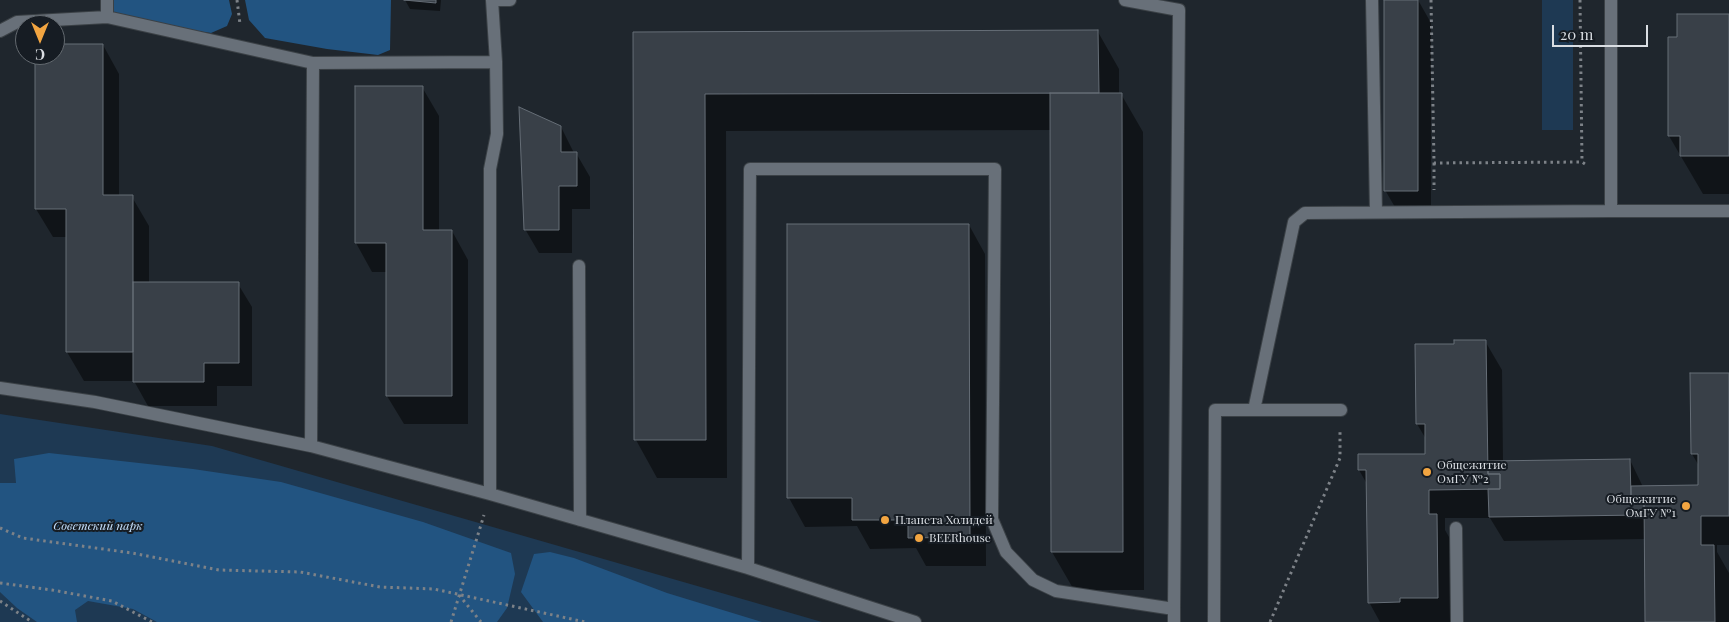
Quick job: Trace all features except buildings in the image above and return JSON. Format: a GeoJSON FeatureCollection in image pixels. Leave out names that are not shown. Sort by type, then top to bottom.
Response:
{"type":"FeatureCollection","features":[{"type":"Feature","properties":{"kind":"lane"},"geometry":{"type":"LineString","coordinates":[[107,0],[107,17]]}},
{"type":"Feature","properties":{"kind":"lane"},"geometry":{"type":"LineString","coordinates":[[490,494],[490,169],[497,134],[496,62],[492,0],[510,0]]}},
{"type":"Feature","properties":{"kind":"lane"},"geometry":{"type":"LineString","coordinates":[[1125,0],[1179,10],[1174,622]]}},
{"type":"Feature","properties":{"kind":"lane"},"geometry":{"type":"LineString","coordinates":[[1372,0],[1376,212]]}},
{"type":"Feature","properties":{"kind":"lane"},"geometry":{"type":"LineString","coordinates":[[1611,0],[1611,211]]}},
{"type":"Feature","properties":{"kind":"lane"},"geometry":{"type":"LineString","coordinates":[[0,31],[17,22],[107,17],[313,63],[496,62]]}},
{"type":"Feature","properties":{"kind":"lane"},"geometry":{"type":"LineString","coordinates":[[311,446],[313,63]]}},
{"type":"Feature","properties":{"kind":"lane"},"geometry":{"type":"LineString","coordinates":[[748,568],[750,169],[996,169],[992,519],[1006,552],[1033,580],[1056,591],[1174,609]]}},
{"type":"Feature","properties":{"kind":"lane"},"geometry":{"type":"LineString","coordinates":[[1254,410],[1294,222],[1305,213],[1729,211]]}},
{"type":"Feature","properties":{"kind":"lane"},"geometry":{"type":"LineString","coordinates":[[579,266],[580,520]]}},
{"type":"Feature","properties":{"kind":"lane"},"geometry":{"type":"LineString","coordinates":[[0,388],[95,402],[311,446],[490,494],[748,568],[915,622]]}},
{"type":"Feature","properties":{"kind":"lane"},"geometry":{"type":"LineString","coordinates":[[1214,622],[1215,410],[1341,410]]}},
{"type":"Feature","properties":{"kind":"lane"},"geometry":{"type":"LineString","coordinates":[[1456,528],[1457,622]]}},
{"type":"Feature","properties":{"kind":"path"},"geometry":{"type":"LineString","coordinates":[[1432,0],[1434,163],[1582,162],[1580,0]]}},
{"type":"Feature","properties":{"kind":"path"},"geometry":{"type":"LineString","coordinates":[[1270,622],[1340,458],[1341,410]]}},
{"type":"Feature","properties":{"kind":"path"},"geometry":{"type":"LineString","coordinates":[[451,622],[490,494]]}},
{"type":"Feature","properties":{"kind":"path"},"geometry":{"type":"LineString","coordinates":[[0,528],[23,538],[132,553],[219,570],[300,572],[380,587],[434,589],[585,622]]}},
{"type":"Feature","properties":{"kind":"path"},"geometry":{"type":"LineString","coordinates":[[0,583],[112,601],[152,622]]}},
{"type":"Feature","properties":{"kind":"path"},"geometry":{"type":"LineString","coordinates":[[459,595],[481,622]]}},
{"type":"Feature","properties":{"kind":"path"},"geometry":{"type":"LineString","coordinates":[[0,601],[32,622]]}},
{"type":"Feature","properties":{"kind":"green space"},"geometry":{"type":"Polygon","coordinates":[[[111,0],[229,0],[232,14],[227,26],[211,33],[183,29],[113,12],[111,0]]]}},
{"type":"Feature","properties":{"kind":"green space"},"geometry":{"type":"Polygon","coordinates":[[[245,0],[391,0],[390,50],[378,55],[327,49],[265,38],[249,20],[245,0]]]}},
{"type":"Feature","properties":{"kind":"green space"},"geometry":{"type":"Polygon","coordinates":[[[1542,0],[1573,0],[1573,130],[1542,130],[1542,0]]]}},
{"type":"Feature","properties":{"kind":"green space","name":"Советский парк"},"geometry":{"type":"Polygon","coordinates":[[[0,414],[212,446],[822,622],[0,622],[0,414]]]}},
{"type":"Feature","properties":{"kind":"green space","name":"Советский парк"},"geometry":{"type":"Polygon","coordinates":[[[49,453],[193,469],[281,482],[423,522],[511,553],[515,574],[507,608],[497,622],[157,622],[133,609],[88,601],[75,610],[77,622],[37,622],[17,608],[0,592],[0,483],[16,483],[14,459],[49,453]]]}},
{"type":"Feature","properties":{"kind":"green space"},"geometry":{"type":"Polygon","coordinates":[[[550,552],[574,558],[667,593],[762,622],[543,622],[521,592],[534,554],[550,552]]]}},
{"type":"Feature","properties":{"kind":"place","name":"Общежитие ОмГУ №2"},"geometry":{"type":"Point","coordinates":[1427,472]}},
{"type":"Feature","properties":{"kind":"place","name":"Общежитие ОмГУ №1"},"geometry":{"type":"Point","coordinates":[1686,506]}},
{"type":"Feature","properties":{"kind":"place","name":"Планета Холидей"},"geometry":{"type":"Point","coordinates":[885,520]}},
{"type":"Feature","properties":{"kind":"place","name":"BEERhouse"},"geometry":{"type":"Point","coordinates":[919,538]}}]}
